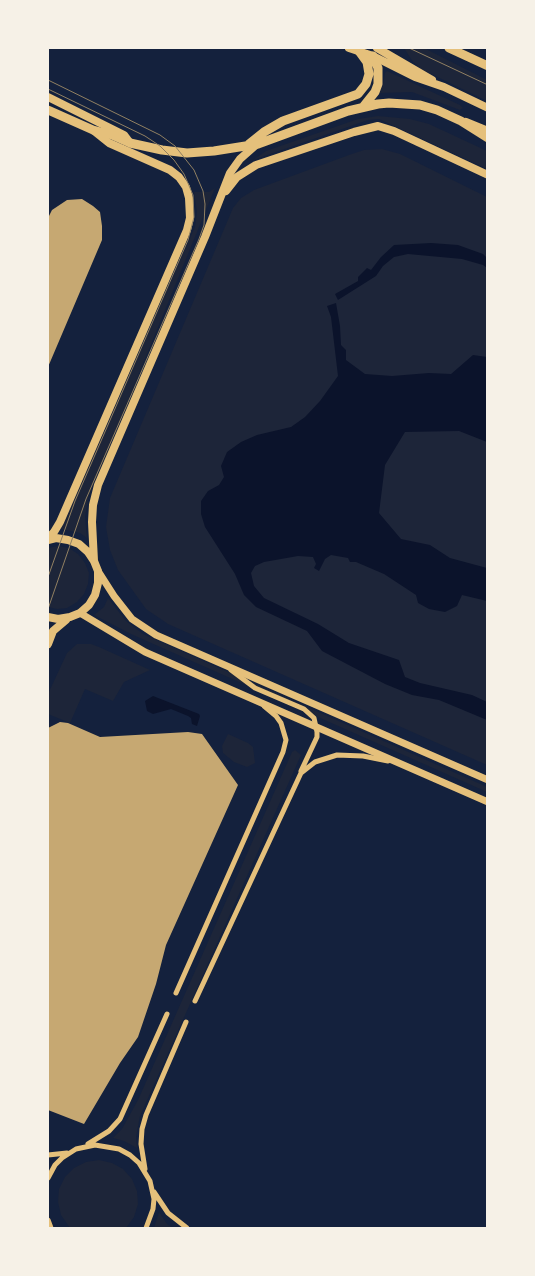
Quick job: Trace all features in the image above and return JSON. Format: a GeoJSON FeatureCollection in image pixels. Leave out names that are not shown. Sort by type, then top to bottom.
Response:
{"type":"FeatureCollection","features":[{"type":"Feature","properties":{"kind":"main road"},"geometry":{"type":"LineString","coordinates":[[349,48],[359,52],[375,52],[416,78],[444,87],[488,108]]}},
{"type":"Feature","properties":{"kind":"main road"},"geometry":{"type":"LineString","coordinates":[[449,48],[488,66]]}},
{"type":"Feature","properties":{"kind":"main road"},"geometry":{"type":"LineString","coordinates":[[247,146],[264,132],[283,121],[358,94],[366,84],[369,74],[367,62],[359,52]]}},
{"type":"Feature","properties":{"kind":"main road"},"geometry":{"type":"LineString","coordinates":[[363,107],[375,92],[378,84],[375,52]]}},
{"type":"Feature","properties":{"kind":"main road"},"geometry":{"type":"LineString","coordinates":[[48,97],[124,135],[130,143]]}},
{"type":"Feature","properties":{"kind":"main road"},"geometry":{"type":"LineString","coordinates":[[48,110],[93,130],[112,135],[130,143],[188,153],[204,153],[258,144],[363,107],[389,103],[411,104],[437,110],[461,121],[488,138]]}},
{"type":"Feature","properties":{"kind":"main road"},"geometry":{"type":"LineString","coordinates":[[461,121],[488,130]]}},
{"type":"Feature","properties":{"kind":"main road"},"geometry":{"type":"LineString","coordinates":[[94,561],[92,522],[93,506],[98,485],[216,210],[225,192],[237,177],[256,165],[374,126],[394,131],[488,175]]}},
{"type":"Feature","properties":{"kind":"main road"},"geometry":{"type":"LineString","coordinates":[[48,539],[60,522],[188,230],[190,218],[189,198],[186,187],[179,177],[170,170],[108,143],[93,130]]}},
{"type":"Feature","properties":{"kind":"main road"},"geometry":{"type":"LineString","coordinates":[[216,210],[225,184],[235,164],[258,144]]}},
{"type":"Feature","properties":{"kind":"main road"},"geometry":{"type":"LineString","coordinates":[[48,539],[56,538],[79,544],[88,552],[98,571],[95,595],[89,605],[80,613],[70,617],[48,618]]}},
{"type":"Feature","properties":{"kind":"main road"},"geometry":{"type":"LineString","coordinates":[[48,644],[53,631],[70,617]]}},
{"type":"Feature","properties":{"kind":"street"},"geometry":{"type":"LineString","coordinates":[[98,571],[132,619],[156,635],[488,780]]}},
{"type":"Feature","properties":{"kind":"street"},"geometry":{"type":"LineString","coordinates":[[80,613],[145,652],[488,802]]}},
{"type":"Feature","properties":{"kind":"street"},"geometry":{"type":"LineString","coordinates":[[195,1001],[316,737],[314,718],[304,709],[255,688],[220,663]]}},
{"type":"Feature","properties":{"kind":"street"},"geometry":{"type":"LineString","coordinates":[[176,993],[285,746],[281,723],[270,710],[256,700]]}},
{"type":"Feature","properties":{"kind":"street"},"geometry":{"type":"LineString","coordinates":[[297,779],[301,773],[315,762],[325,758],[363,756],[398,763]]}},
{"type":"Feature","properties":{"kind":"street"},"geometry":{"type":"LineString","coordinates":[[48,1178],[55,1165],[70,1153],[97,1140],[120,1120],[167,1014]]}},
{"type":"Feature","properties":{"kind":"street"},"geometry":{"type":"LineString","coordinates":[[186,1022],[146,1115],[142,1129],[141,1144],[146,1172],[152,1189],[168,1213],[187,1228]]}},
{"type":"Feature","properties":{"kind":"street"},"geometry":{"type":"LineString","coordinates":[[83,1147],[95,1145],[119,1149],[130,1155],[146,1172]]}},
{"type":"Feature","properties":{"kind":"street"},"geometry":{"type":"LineString","coordinates":[[48,1155],[70,1153]]}},
{"type":"Feature","properties":{"kind":"street"},"geometry":{"type":"LineString","coordinates":[[146,1228],[153,1209],[152,1189]]}},
{"type":"Feature","properties":{"kind":"street"},"geometry":{"type":"LineString","coordinates":[[48,1220],[51,1228]]}},
{"type":"Feature","properties":{"kind":"shaded area"},"geometry":{"type":"Polygon","coordinates":[[[404,48],[424,48],[487,80],[487,101],[421,69],[413,62],[404,48]]]}},
{"type":"Feature","properties":{"kind":"shaded area"},"geometry":{"type":"Polygon","coordinates":[[[387,71],[463,108],[460,110],[412,92],[379,93],[387,71]]]}},
{"type":"Feature","properties":{"kind":"shaded area"},"geometry":{"type":"Polygon","coordinates":[[[378,116],[410,119],[429,124],[487,151],[487,169],[379,119],[368,120],[253,160],[266,151],[358,119],[378,116]]]}},
{"type":"Feature","properties":{"kind":"shaded area"},"geometry":{"type":"Polygon","coordinates":[[[382,149],[400,154],[487,197],[487,765],[168,624],[146,609],[118,570],[110,550],[106,527],[110,498],[233,208],[241,198],[254,190],[364,150],[382,149]]]}},
{"type":"Feature","properties":{"kind":"shaded area"},"geometry":{"type":"Polygon","coordinates":[[[215,188],[89,496],[85,517],[87,538],[80,533],[61,529],[195,227],[197,212],[194,192],[209,192],[215,188]]]}},
{"type":"Feature","properties":{"kind":"shaded area"},"geometry":{"type":"Polygon","coordinates":[[[431,243],[458,245],[483,254],[487,258],[487,268],[462,259],[408,254],[394,257],[383,266],[376,276],[338,300],[335,294],[358,281],[358,277],[367,268],[371,270],[394,245],[431,243]]]}},
{"type":"Feature","properties":{"kind":"shaded area"},"geometry":{"type":"Polygon","coordinates":[[[336,303],[341,345],[346,350],[346,360],[365,374],[392,376],[429,373],[451,374],[473,355],[487,357],[487,442],[459,431],[405,432],[385,465],[379,513],[401,539],[430,545],[450,558],[487,568],[487,601],[462,595],[457,606],[445,612],[429,609],[418,603],[416,595],[384,574],[356,562],[350,562],[348,558],[331,555],[325,559],[319,571],[314,568],[316,564],[313,557],[298,556],[264,562],[255,566],[251,573],[254,586],[264,598],[318,624],[349,643],[399,660],[405,677],[420,683],[472,695],[487,702],[487,720],[439,700],[412,695],[385,684],[322,651],[307,631],[256,607],[244,595],[235,574],[205,527],[201,514],[201,501],[208,491],[219,485],[224,477],[221,466],[227,452],[241,442],[257,435],[291,427],[305,417],[320,401],[338,376],[331,317],[327,306],[336,303]]]}},
{"type":"Feature","properties":{"kind":"shaded area"},"geometry":{"type":"Polygon","coordinates":[[[58,546],[69,548],[78,554],[85,563],[89,573],[88,584],[84,594],[77,602],[67,608],[57,609],[48,607],[48,548],[58,546]]]}},
{"type":"Feature","properties":{"kind":"shaded area"},"geometry":{"type":"Polygon","coordinates":[[[108,598],[126,621],[143,634],[487,787],[487,792],[131,634],[94,615],[104,607],[108,598]]]}},
{"type":"Feature","properties":{"kind":"shaded area"},"geometry":{"type":"Polygon","coordinates":[[[77,644],[91,644],[150,670],[124,682],[113,701],[85,689],[70,723],[48,714],[48,694],[67,653],[77,644]]]}},
{"type":"Feature","properties":{"kind":"shaded area"},"geometry":{"type":"Polygon","coordinates":[[[153,696],[199,714],[197,726],[192,724],[191,718],[188,716],[171,709],[153,714],[147,711],[145,701],[153,696]]]}},
{"type":"Feature","properties":{"kind":"shaded area"},"geometry":{"type":"Polygon","coordinates":[[[228,734],[253,747],[255,763],[247,767],[234,762],[223,753],[222,746],[228,734]]]}},
{"type":"Feature","properties":{"kind":"shaded area"},"geometry":{"type":"Polygon","coordinates":[[[295,750],[301,755],[140,1116],[136,1137],[137,1148],[113,1138],[122,1129],[138,1100],[292,752],[295,750]]]}},
{"type":"Feature","properties":{"kind":"shaded area"},"geometry":{"type":"Polygon","coordinates":[[[99,1160],[112,1163],[123,1169],[132,1179],[137,1191],[138,1204],[134,1217],[126,1228],[70,1228],[61,1215],[58,1202],[59,1189],[65,1177],[74,1168],[86,1162],[99,1160]]]}},
{"type":"Feature","properties":{"kind":"shaded area"},"geometry":{"type":"Polygon","coordinates":[[[159,1212],[167,1224],[173,1228],[154,1228],[159,1212]]]}},
{"type":"Feature","properties":{"kind":"building"},"geometry":{"type":"Polygon","coordinates":[[[82,199],[100,212],[102,240],[48,367],[48,218],[52,210],[67,200],[82,199]]]}},
{"type":"Feature","properties":{"kind":"building"},"geometry":{"type":"Polygon","coordinates":[[[60,722],[68,723],[100,737],[188,732],[202,734],[238,785],[166,945],[156,984],[138,1037],[120,1063],[84,1124],[48,1110],[48,728],[60,722]]]}},
{"type":"Feature","properties":{"kind":"tram line"},"geometry":{"type":"LineString","coordinates":[[409,48],[488,85]]}},
{"type":"Feature","properties":{"kind":"tram line"},"geometry":{"type":"LineString","coordinates":[[48,80],[160,135],[175,146],[194,170],[203,191],[205,204],[204,225],[199,239],[86,499],[48,609]]}},
{"type":"Feature","properties":{"kind":"tram line"},"geometry":{"type":"LineString","coordinates":[[48,89],[145,136],[160,146],[174,160],[184,174],[193,195],[194,217],[188,240],[75,501],[48,577]]}}]}
